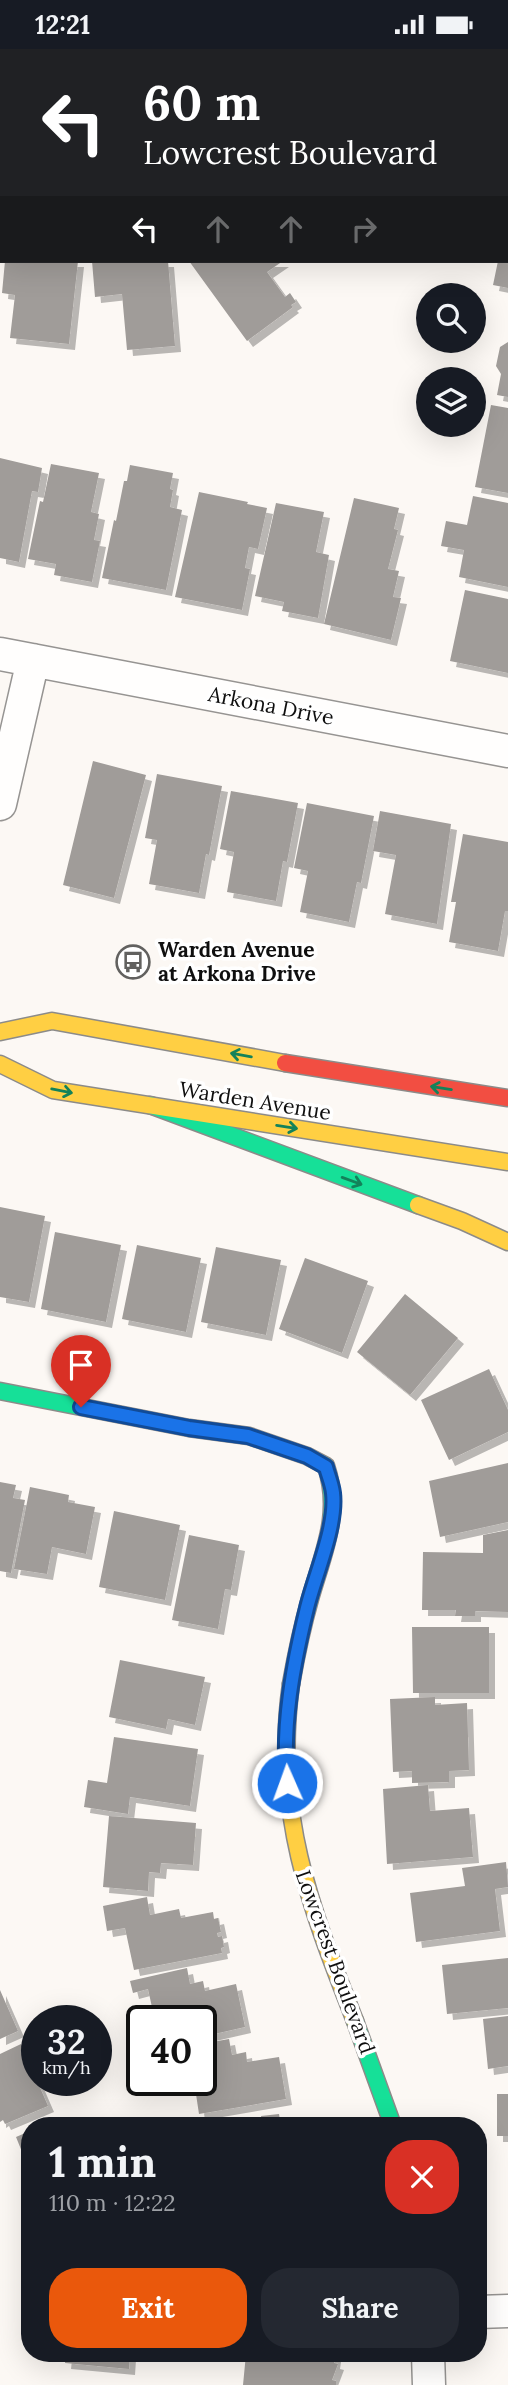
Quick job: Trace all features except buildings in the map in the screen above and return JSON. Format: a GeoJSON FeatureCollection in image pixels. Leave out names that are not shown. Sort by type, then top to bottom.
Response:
{"type":"FeatureCollection","features":[{"type":"Feature","properties":{"kind":"main road","name":"Warden Avenue"},"geometry":{"type":"LineString","coordinates":[[0,1032],[52,1021],[357,1076],[508,1098]]}},
{"type":"Feature","properties":{"kind":"main road","name":"Warden Avenue"},"geometry":{"type":"LineString","coordinates":[[0,1064],[53,1090],[508,1162]]}},
{"type":"Feature","properties":{"kind":"main road"},"geometry":{"type":"LineString","coordinates":[[150,1105],[462,1221],[508,1242]]}},
{"type":"Feature","properties":{"kind":"main road","name":"Lowcrest Boulevard"},"geometry":{"type":"LineString","coordinates":[[0,1391],[189,1428],[248,1436],[307,1456],[326,1467],[333,1494],[331,1519],[307,1606],[287,1707],[285,1758],[289,1808],[303,1883],[390,2117]]}},
{"type":"Feature","properties":{"kind":"street","name":"Arkona Drive"},"geometry":{"type":"LineString","coordinates":[[0,654],[508,751]]}},
{"type":"Feature","properties":{"kind":"street"},"geometry":{"type":"LineString","coordinates":[[0,804],[33,660]]}},
{"type":"Feature","properties":{"kind":"street"},"geometry":{"type":"LineString","coordinates":[[487,2312],[508,2311]]}},
{"type":"Feature","properties":{"kind":"street"},"geometry":{"type":"LineString","coordinates":[[428,2362],[429,2385]]}},
{"type":"Feature","properties":{"kind":"traffic: fast"},"geometry":{"type":"LineString","coordinates":[[150,1105],[418,1205]]}},
{"type":"Feature","properties":{"kind":"traffic: fast"},"geometry":{"type":"LineString","coordinates":[[0,1391],[189,1428],[249,1436],[307,1456],[326,1466],[332,1501],[329,1533],[304,1620],[291,1684]]}},
{"type":"Feature","properties":{"kind":"traffic: fast"},"geometry":{"type":"LineString","coordinates":[[355,2021],[390,2117]]}},
{"type":"Feature","properties":{"kind":"traffic: slow"},"geometry":{"type":"LineString","coordinates":[[0,1032],[52,1021],[285,1063]]}},
{"type":"Feature","properties":{"kind":"traffic: slow"},"geometry":{"type":"LineString","coordinates":[[0,1064],[53,1090],[508,1162]]}},
{"type":"Feature","properties":{"kind":"traffic: slow"},"geometry":{"type":"LineString","coordinates":[[418,1205],[508,1242]]}},
{"type":"Feature","properties":{"kind":"traffic: slow"},"geometry":{"type":"LineString","coordinates":[[291,1684],[287,1730],[291,1816],[310,1897],[355,2021]]}},
{"type":"Feature","properties":{"kind":"traffic: jam"},"geometry":{"type":"LineString","coordinates":[[285,1063],[508,1098]]}},
{"type":"Feature","properties":{"kind":"place","name":"Warden Avenue at Arkona Drive"},"geometry":{"type":"Point","coordinates":[133,962]}},
{"type":"Feature","properties":{"kind":"route"},"geometry":{"type":"LineString","coordinates":[[81,1407],[189,1428],[248,1436],[307,1456],[326,1467],[333,1494],[331,1519],[307,1606],[287,1707],[287,1783]]}}]}
